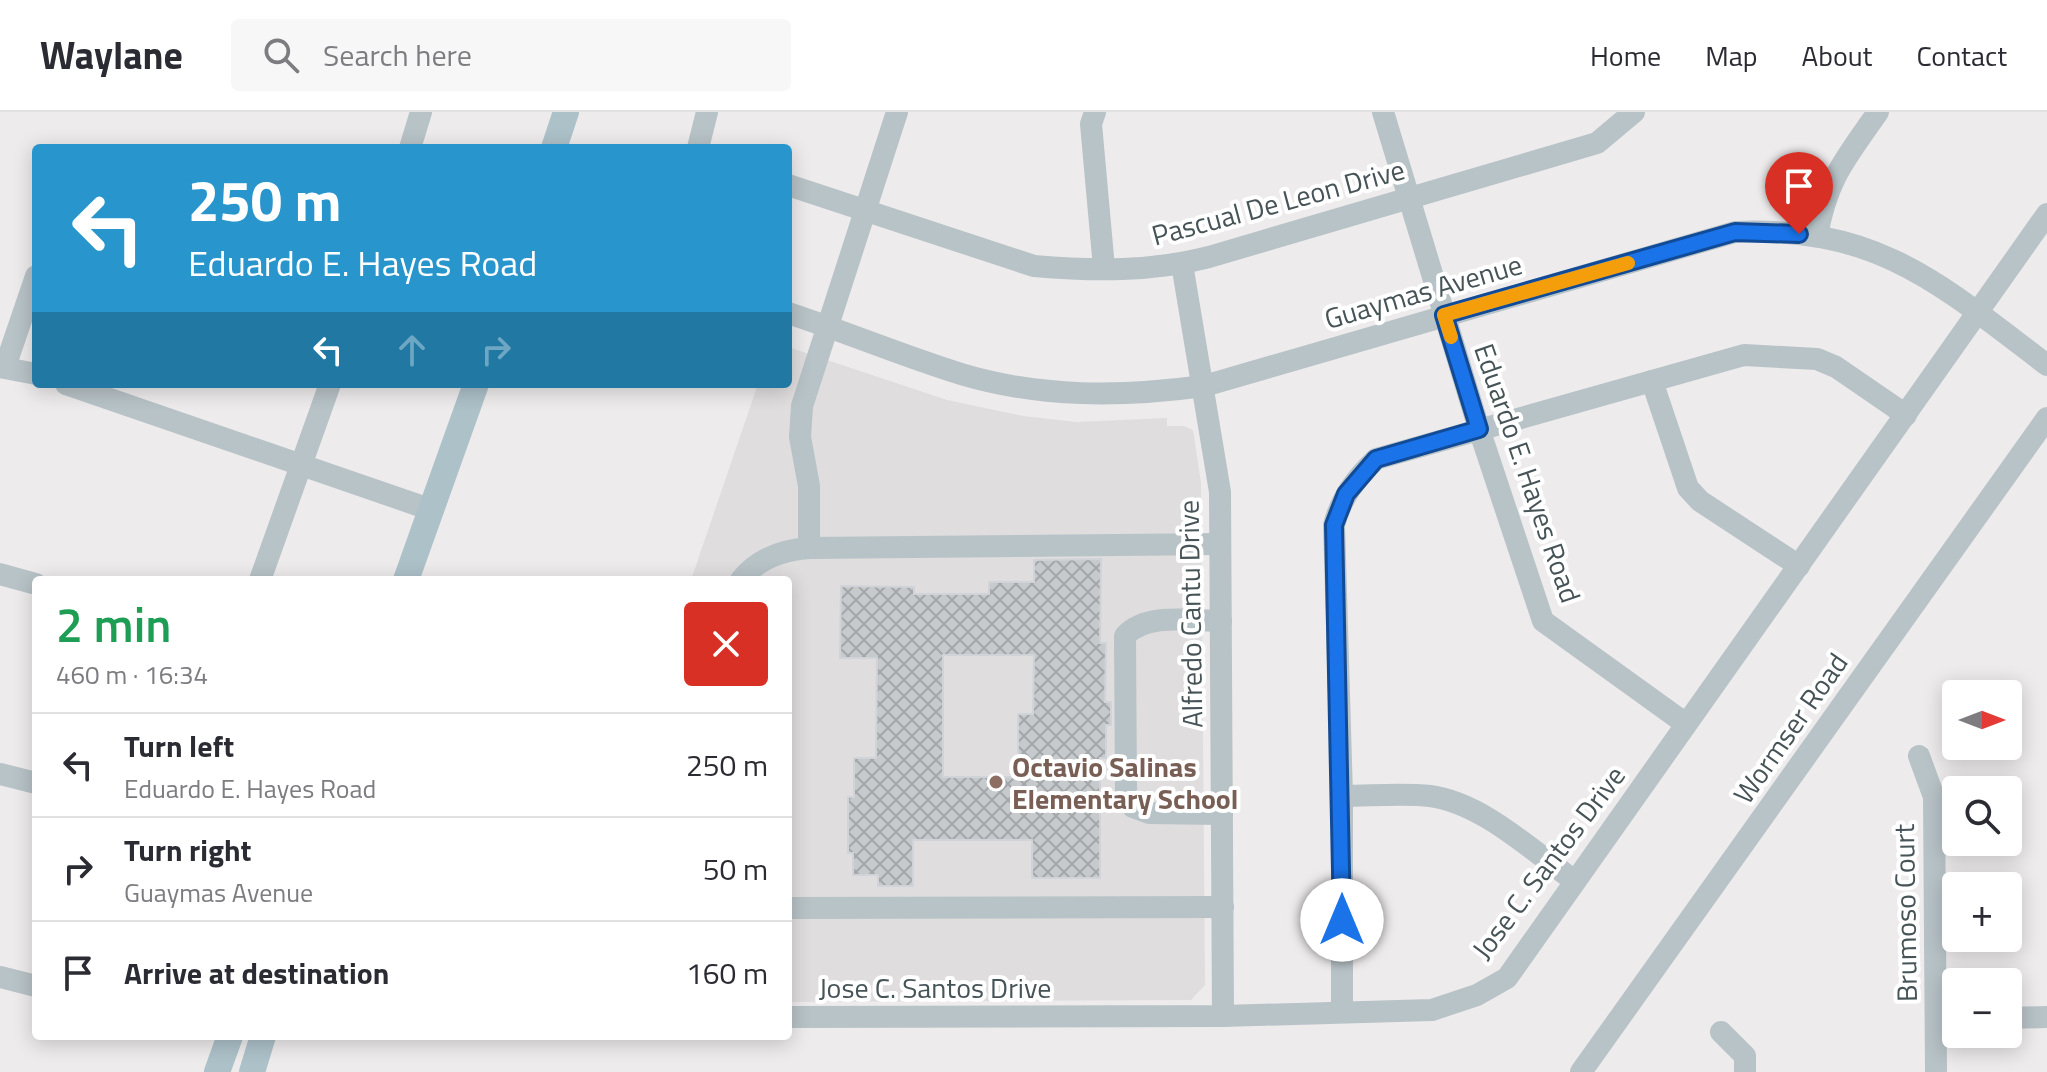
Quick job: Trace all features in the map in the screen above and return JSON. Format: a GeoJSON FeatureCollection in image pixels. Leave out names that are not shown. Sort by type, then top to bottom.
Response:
{"type":"FeatureCollection","features":[{"type":"Feature","properties":{"kind":"main road"},"geometry":{"type":"LineString","coordinates":[[555,144],[566,112]]}},
{"type":"Feature","properties":{"kind":"main road"},"geometry":{"type":"LineString","coordinates":[[407,576],[475,388]]}},
{"type":"Feature","properties":{"kind":"main road"},"geometry":{"type":"LineString","coordinates":[[217,1072],[229,1040]]}},
{"type":"Feature","properties":{"kind":"main road"},"geometry":{"type":"LineString","coordinates":[[252,1072],[262,1040]]}},
{"type":"Feature","properties":{"kind":"street"},"geometry":{"type":"LineString","coordinates":[[411,144],[421,112]]}},
{"type":"Feature","properties":{"kind":"street"},"geometry":{"type":"LineString","coordinates":[[699,144],[707,112]]}},
{"type":"Feature","properties":{"kind":"street"},"geometry":{"type":"LineString","coordinates":[[809,548],[809,486],[800,421],[827,326],[897,112]]}},
{"type":"Feature","properties":{"kind":"street"},"geometry":{"type":"LineString","coordinates":[[1095,112],[1091,124],[1104,268]]}},
{"type":"Feature","properties":{"kind":"street","name":"Eduardo E. Hayes Road"},"geometry":{"type":"LineString","coordinates":[[1383,112],[1479,429],[1543,621],[1686,724]]}},
{"type":"Feature","properties":{"kind":"street","name":"Pascual De Leon Drive"},"geometry":{"type":"LineString","coordinates":[[792,186],[864,213],[1034,266],[1160,268],[1597,143],[1634,112]]}},
{"type":"Feature","properties":{"kind":"street"},"geometry":{"type":"LineString","coordinates":[[1817,236],[1823,199],[1834,176],[1878,112]]}},
{"type":"Feature","properties":{"kind":"street","name":"Jose C. Santos Drive"},"geometry":{"type":"LineString","coordinates":[[792,1017],[1223,1016],[1432,1010],[1477,995],[1507,978],[2047,214]]}},
{"type":"Feature","properties":{"kind":"street","name":"Guaymas Avenue"},"geometry":{"type":"LineString","coordinates":[[792,314],[962,374],[1011,385],[1104,395],[1138,395],[1204,386],[1735,232],[1771,230],[1862,245],[1902,262],[1979,313],[2047,365]]}},
{"type":"Feature","properties":{"kind":"street","name":"Alfredo Cantu Drive"},"geometry":{"type":"LineString","coordinates":[[1182,264],[1220,492],[1223,1016]]}},
{"type":"Feature","properties":{"kind":"street"},"geometry":{"type":"LineString","coordinates":[[32,287],[3,367],[32,373]]}},
{"type":"Feature","properties":{"kind":"street"},"geometry":{"type":"LineString","coordinates":[[1342,1012],[1342,796],[1334,525],[1338,509],[1356,480],[1376,459],[1744,355],[1817,359],[1836,367],[1906,415]]}},
{"type":"Feature","properties":{"kind":"street"},"geometry":{"type":"LineString","coordinates":[[1652,381],[1688,488],[1700,501],[1799,566]]}},
{"type":"Feature","properties":{"kind":"street"},"geometry":{"type":"LineString","coordinates":[[78,388],[432,510]]}},
{"type":"Feature","properties":{"kind":"street"},"geometry":{"type":"LineString","coordinates":[[261,576],[329,388]]}},
{"type":"Feature","properties":{"kind":"street","name":"Wormser Road"},"geometry":{"type":"LineString","coordinates":[[1581,1072],[2047,418]]}},
{"type":"Feature","properties":{"kind":"street"},"geometry":{"type":"LineString","coordinates":[[746,576],[766,559],[786,550],[809,548],[1220,544]]}},
{"type":"Feature","properties":{"kind":"street"},"geometry":{"type":"LineString","coordinates":[[0,574],[32,583]]}},
{"type":"Feature","properties":{"kind":"street"},"geometry":{"type":"LineString","coordinates":[[1221,621],[1151,622],[1134,626],[1125,636],[1126,776],[1133,807],[1222,814]]}},
{"type":"Feature","properties":{"kind":"street","name":"Brumoso Court"},"geometry":{"type":"LineString","coordinates":[[1919,756],[1934,797],[1943,968]]}},
{"type":"Feature","properties":{"kind":"street"},"geometry":{"type":"LineString","coordinates":[[0,774],[32,782]]}},
{"type":"Feature","properties":{"kind":"street"},"geometry":{"type":"LineString","coordinates":[[1342,796],[1429,796],[1460,805],[1485,818],[1575,881]]}},
{"type":"Feature","properties":{"kind":"street"},"geometry":{"type":"LineString","coordinates":[[792,908],[1223,907]]}},
{"type":"Feature","properties":{"kind":"street"},"geometry":{"type":"LineString","coordinates":[[0,977],[32,985]]}},
{"type":"Feature","properties":{"kind":"street"},"geometry":{"type":"LineString","coordinates":[[2022,1018],[2047,1017]]}},
{"type":"Feature","properties":{"kind":"street"},"geometry":{"type":"LineString","coordinates":[[1721,1032],[1745,1056],[1745,1072]]}},
{"type":"Feature","properties":{"kind":"street","name":"Brumoso Court"},"geometry":{"type":"LineString","coordinates":[[1936,1072],[1942,1040]]}},
{"type":"Feature","properties":{"kind":"shaded area","name":"Octavio Salinas Elementary School"},"geometry":{"type":"Polygon","coordinates":[[[792,348],[947,400],[1023,416],[1077,422],[1167,418],[1167,426],[1184,426],[1193,430],[1201,483],[1205,985],[1191,1000],[792,1002],[792,576],[692,576],[757,388],[792,388],[792,348]]]}},
{"type":"Feature","properties":{"kind":"building"},"geometry":{"type":"Polygon","coordinates":[[[1101,559],[1100,643],[1106,643],[1105,702],[1111,702],[1111,725],[1106,725],[1106,758],[1100,758],[1100,878],[1032,878],[1032,840],[913,840],[913,886],[878,886],[878,875],[853,875],[853,853],[848,853],[848,797],[854,797],[854,758],[876,758],[877,658],[840,658],[841,586],[914,587],[914,594],[989,594],[989,582],[1034,582],[1034,560],[1101,559]],[[943,655],[943,777],[1018,777],[1018,714],[1033,714],[1034,655],[943,655]]]}},
{"type":"Feature","properties":{"kind":"slow traffic"},"geometry":{"type":"LineString","coordinates":[[1451,337],[1444,315],[1628,263]]}},
{"type":"Feature","properties":{"kind":"place","name":"Octavio Salinas Elementary School"},"geometry":{"type":"Point","coordinates":[996,782]}},
{"type":"Feature","properties":{"kind":"route"},"geometry":{"type":"LineString","coordinates":[[1342,920],[1342,796],[1334,525],[1346,494],[1376,459],[1479,429],[1444,315],[1735,232],[1771,230],[1799,234]]}}]}
